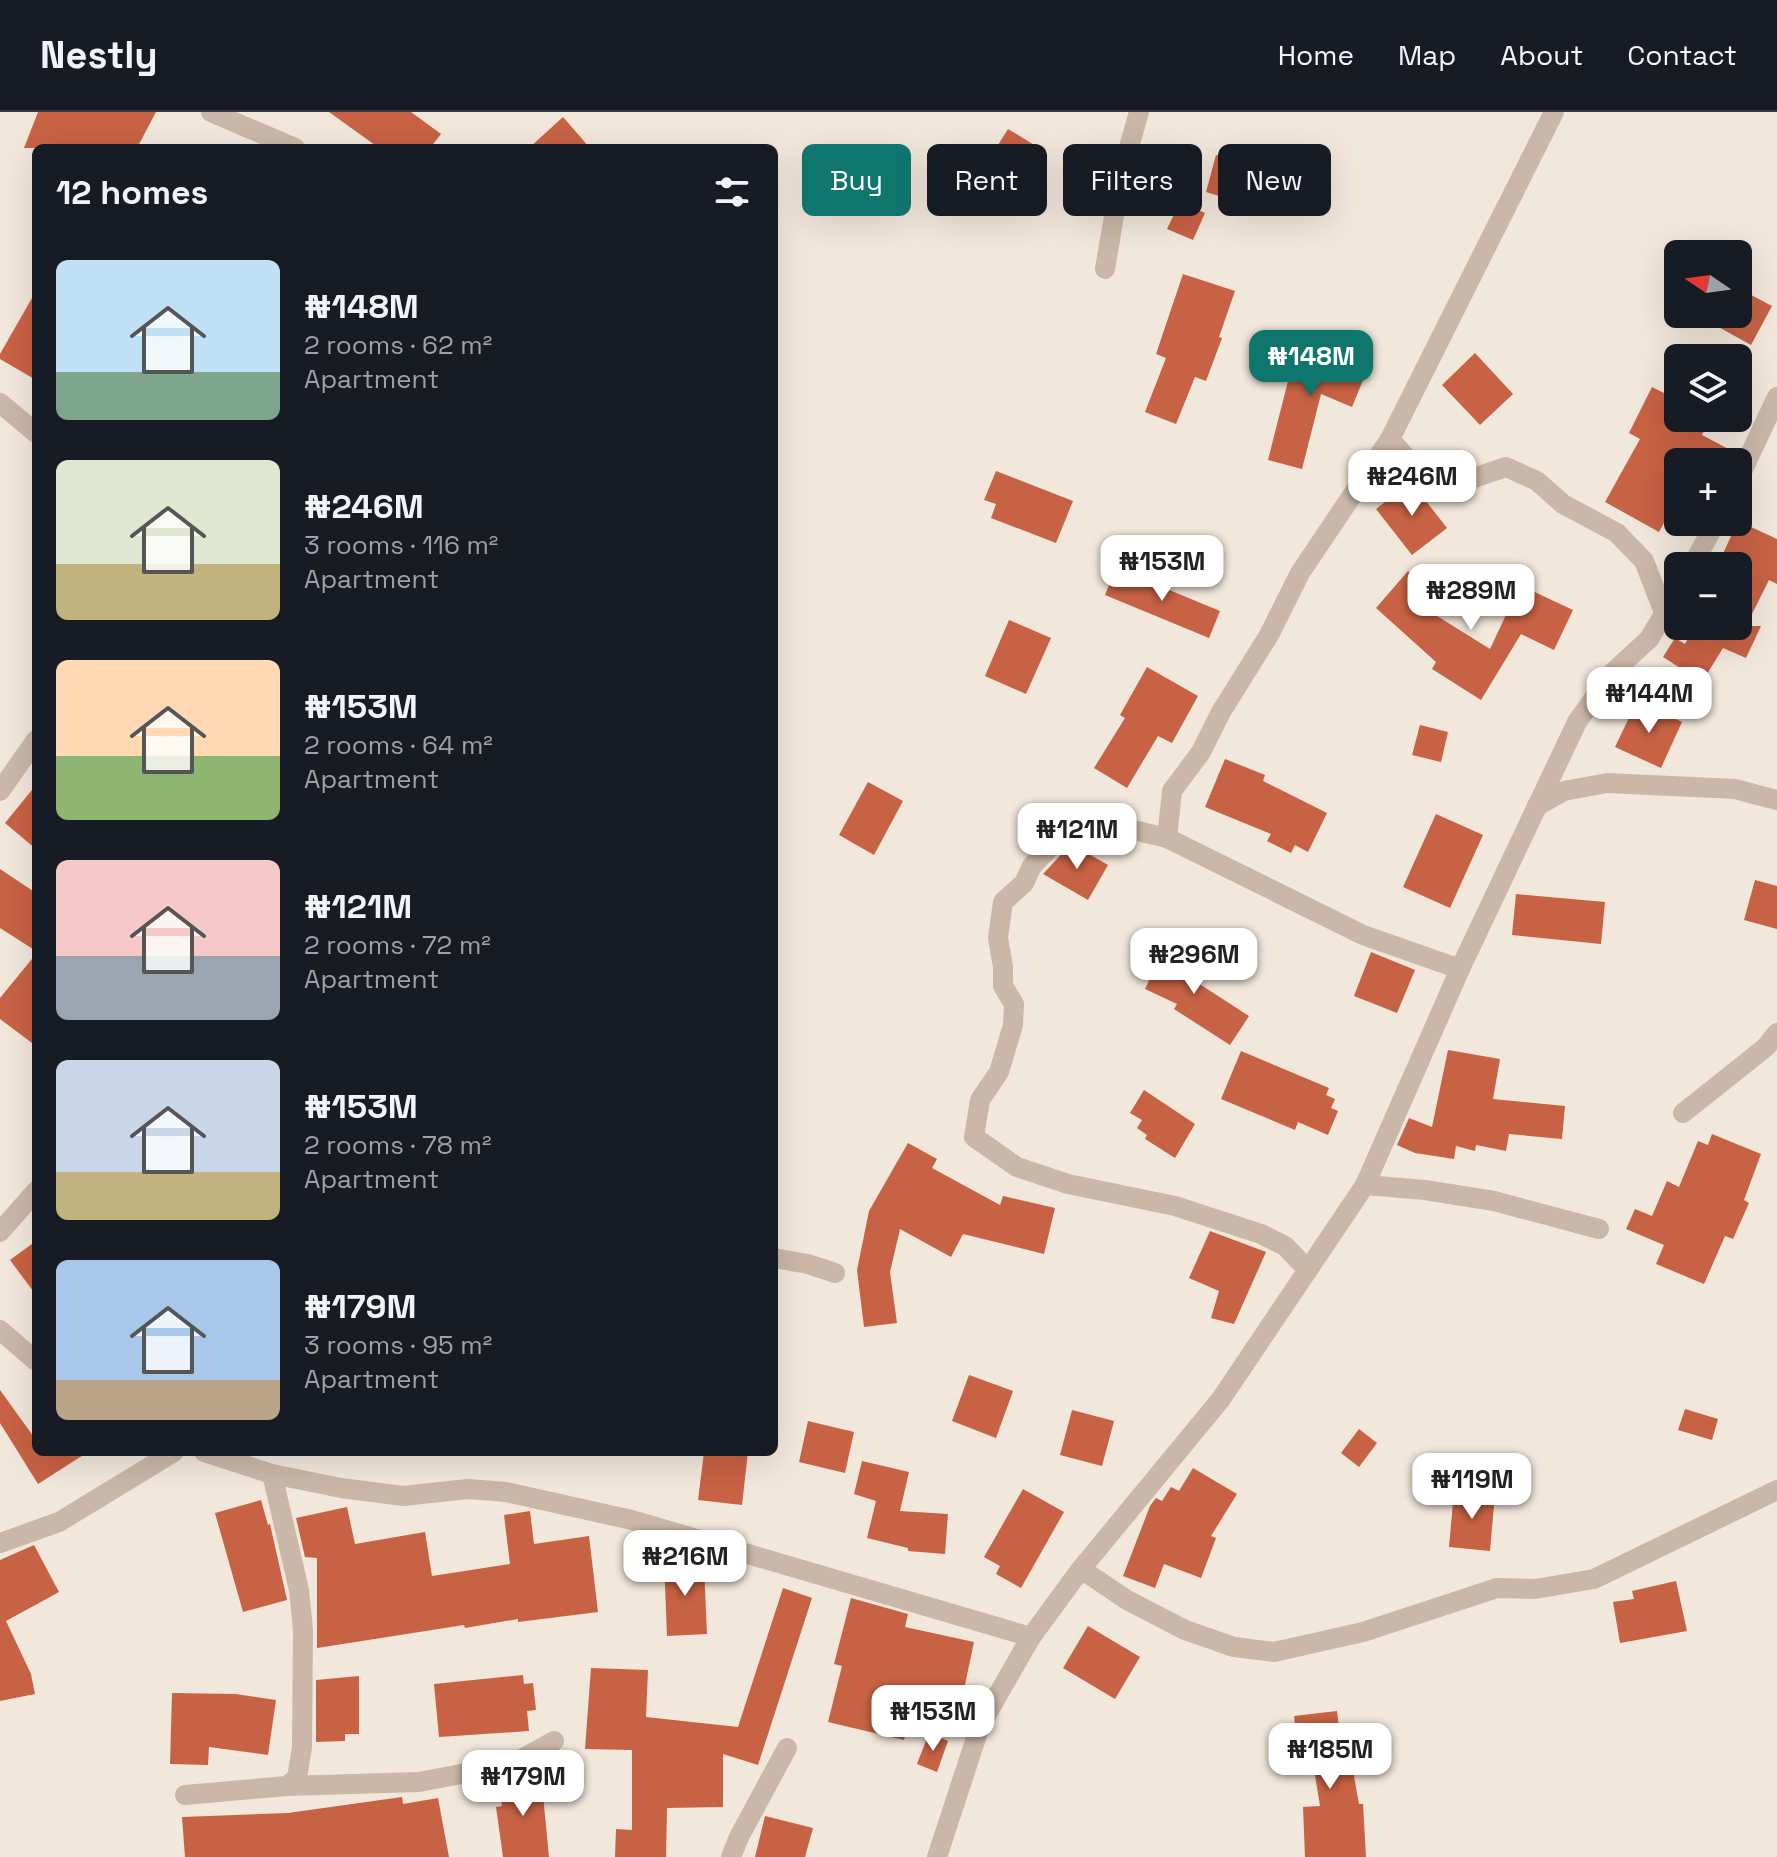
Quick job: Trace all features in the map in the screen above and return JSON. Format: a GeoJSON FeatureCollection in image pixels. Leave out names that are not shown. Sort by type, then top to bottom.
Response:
{"type":"FeatureCollection","features":[{"type":"Feature","properties":{"kind":"street"},"geometry":{"type":"LineString","coordinates":[[211,112],[286,144]]}},
{"type":"Feature","properties":{"kind":"street"},"geometry":{"type":"LineString","coordinates":[[1105,269],[1121,175],[1139,112]]}},
{"type":"Feature","properties":{"kind":"street"},"geometry":{"type":"LineString","coordinates":[[1167,838],[1172,791],[1201,752],[1221,712],[1269,635],[1300,573],[1390,439],[1554,112]]}},
{"type":"Feature","properties":{"kind":"street"},"geometry":{"type":"LineString","coordinates":[[1752,450],[1777,397]]}},
{"type":"Feature","properties":{"kind":"street"},"geometry":{"type":"LineString","coordinates":[[0,403],[32,430]]}},
{"type":"Feature","properties":{"kind":"street"},"geometry":{"type":"LineString","coordinates":[[1390,439],[1432,487],[1456,484],[1506,467],[1537,481],[1563,504],[1617,533],[1644,561],[1664,612]]}},
{"type":"Feature","properties":{"kind":"street"},"geometry":{"type":"LineString","coordinates":[[937,1857],[980,1726],[1031,1637],[1081,1569],[1221,1399],[1365,1185],[1460,969],[1577,722],[1611,674],[1649,639],[1664,616]]}},
{"type":"Feature","properties":{"kind":"street"},"geometry":{"type":"LineString","coordinates":[[0,791],[32,746]]}},
{"type":"Feature","properties":{"kind":"street"},"geometry":{"type":"LineString","coordinates":[[1537,806],[1564,791],[1607,783],[1735,789],[1777,800]]}},
{"type":"Feature","properties":{"kind":"street"},"geometry":{"type":"LineString","coordinates":[[1307,1269],[1285,1246],[1261,1234],[1175,1206],[1068,1184],[1017,1167],[974,1137],[980,1100],[999,1072],[1013,1025],[1014,1004],[1003,986],[998,938],[1003,902],[1024,883],[1032,866],[1079,817],[1167,838],[1363,935],[1460,969]]}},
{"type":"Feature","properties":{"kind":"street"},"geometry":{"type":"LineString","coordinates":[[1683,1113],[1766,1047],[1777,1033]]}},
{"type":"Feature","properties":{"kind":"street"},"geometry":{"type":"LineString","coordinates":[[1365,1185],[1425,1190],[1494,1201],[1599,1229]]}},
{"type":"Feature","properties":{"kind":"street"},"geometry":{"type":"LineString","coordinates":[[0,1232],[32,1196]]}},
{"type":"Feature","properties":{"kind":"street"},"geometry":{"type":"LineString","coordinates":[[778,1259],[835,1273]]}},
{"type":"Feature","properties":{"kind":"street"},"geometry":{"type":"LineString","coordinates":[[0,1330],[32,1358]]}},
{"type":"Feature","properties":{"kind":"street"},"geometry":{"type":"LineString","coordinates":[[0,1543],[59,1522],[167,1456]]}},
{"type":"Feature","properties":{"kind":"street"},"geometry":{"type":"LineString","coordinates":[[216,1456],[272,1474],[403,1496],[468,1489],[520,1495],[632,1520],[1031,1637]]}},
{"type":"Feature","properties":{"kind":"street"},"geometry":{"type":"LineString","coordinates":[[272,1474],[299,1590],[303,1630],[302,1747],[297,1778],[287,1786]]}},
{"type":"Feature","properties":{"kind":"street"},"geometry":{"type":"LineString","coordinates":[[1081,1569],[1127,1600],[1185,1630],[1234,1647],[1274,1652],[1363,1632],[1497,1588],[1535,1589],[1594,1579],[1777,1490]]}},
{"type":"Feature","properties":{"kind":"street"},"geometry":{"type":"LineString","coordinates":[[185,1795],[287,1786],[419,1782],[513,1764],[554,1741]]}},
{"type":"Feature","properties":{"kind":"street"},"geometry":{"type":"LineString","coordinates":[[731,1857],[787,1748]]}},
{"type":"Feature","properties":{"kind":"building"},"geometry":{"type":"Polygon","coordinates":[[[38,112],[156,112],[139,144],[32,144],[32,148],[24,148],[38,112]]]}},
{"type":"Feature","properties":{"kind":"building"},"geometry":{"type":"Polygon","coordinates":[[[329,112],[411,112],[441,134],[433,144],[373,144],[329,112]]]}},
{"type":"Feature","properties":{"kind":"building"},"geometry":{"type":"Polygon","coordinates":[[[563,117],[587,144],[533,144],[563,117]]]}},
{"type":"Feature","properties":{"kind":"building"},"geometry":{"type":"Polygon","coordinates":[[[1008,129],[1033,144],[999,144],[1008,129]]]}},
{"type":"Feature","properties":{"kind":"building"},"geometry":{"type":"Polygon","coordinates":[[[1216,155],[1218,156],[1218,196],[1206,192],[1216,155]]]}},
{"type":"Feature","properties":{"kind":"building"},"geometry":{"type":"Polygon","coordinates":[[[1202,212],[1205,213],[1193,240],[1167,229],[1173,216],[1202,216],[1202,212]]]}},
{"type":"Feature","properties":{"kind":"building"},"geometry":{"type":"Polygon","coordinates":[[[1183,274],[1235,291],[1206,381],[1195,377],[1176,424],[1145,412],[1166,358],[1156,354],[1183,274]]]}},
{"type":"Feature","properties":{"kind":"building"},"geometry":{"type":"Polygon","coordinates":[[[1752,295],[1772,306],[1749,344],[1720,328],[1752,328],[1752,295]]]}},
{"type":"Feature","properties":{"kind":"building"},"geometry":{"type":"Polygon","coordinates":[[[32,298],[32,378],[0,359],[32,298]]]}},
{"type":"Feature","properties":{"kind":"building"},"geometry":{"type":"Polygon","coordinates":[[[1298,339],[1368,368],[1352,407],[1321,394],[1302,469],[1268,460],[1288,381],[1282,378],[1298,339]]]}},
{"type":"Feature","properties":{"kind":"building"},"geometry":{"type":"Polygon","coordinates":[[[1475,353],[1513,394],[1480,425],[1442,385],[1475,353]]]}},
{"type":"Feature","properties":{"kind":"building"},"geometry":{"type":"Polygon","coordinates":[[[1652,387],[1664,393],[1664,432],[1703,432],[1702,435],[1727,448],[1664,448],[1664,523],[1659,532],[1605,502],[1640,439],[1629,433],[1652,387]]]}},
{"type":"Feature","properties":{"kind":"building"},"geometry":{"type":"Polygon","coordinates":[[[996,471],[1073,501],[1056,543],[991,518],[996,504],[984,500],[996,471]]]}},
{"type":"Feature","properties":{"kind":"building"},"geometry":{"type":"Polygon","coordinates":[[[1411,482],[1447,528],[1412,555],[1376,509],[1411,482]]]}},
{"type":"Feature","properties":{"kind":"building"},"geometry":{"type":"Polygon","coordinates":[[[1752,527],[1777,539],[1777,584],[1769,580],[1752,614],[1752,552],[1724,552],[1731,536],[1752,536],[1752,527]]]}},
{"type":"Feature","properties":{"kind":"building"},"geometry":{"type":"Polygon","coordinates":[[[1116,568],[1220,611],[1209,638],[1105,595],[1116,568]]]}},
{"type":"Feature","properties":{"kind":"building"},"geometry":{"type":"Polygon","coordinates":[[[1408,571],[1447,605],[1437,616],[1490,649],[1520,585],[1573,610],[1554,650],[1521,634],[1481,700],[1432,669],[1436,662],[1376,608],[1408,571]]]}},
{"type":"Feature","properties":{"kind":"building"},"geometry":{"type":"Polygon","coordinates":[[[1009,620],[1051,638],[1026,694],[985,676],[1009,620]]]}},
{"type":"Feature","properties":{"kind":"building"},"geometry":{"type":"Polygon","coordinates":[[[1752,626],[1761,626],[1746,658],[1723,648],[1702,682],[1663,657],[1674,640],[1685,644],[1687,640],[1752,640],[1752,626]]]}},
{"type":"Feature","properties":{"kind":"building"},"geometry":{"type":"Polygon","coordinates":[[[1147,667],[1198,696],[1172,743],[1158,736],[1127,788],[1094,768],[1125,718],[1120,715],[1147,667]]]}},
{"type":"Feature","properties":{"kind":"building"},"geometry":{"type":"Polygon","coordinates":[[[1637,701],[1682,722],[1661,768],[1615,747],[1637,701]]]}},
{"type":"Feature","properties":{"kind":"building"},"geometry":{"type":"Polygon","coordinates":[[[1420,725],[1448,732],[1441,762],[1412,755],[1420,725]]]}},
{"type":"Feature","properties":{"kind":"building"},"geometry":{"type":"Polygon","coordinates":[[[1225,759],[1265,775],[1263,781],[1327,813],[1308,852],[1295,845],[1291,853],[1267,841],[1271,834],[1205,807],[1225,759]]]}},
{"type":"Feature","properties":{"kind":"building"},"geometry":{"type":"Polygon","coordinates":[[[868,782],[903,801],[874,855],[839,835],[868,782]]]}},
{"type":"Feature","properties":{"kind":"building"},"geometry":{"type":"Polygon","coordinates":[[[32,790],[32,846],[5,823],[32,790]]]}},
{"type":"Feature","properties":{"kind":"building"},"geometry":{"type":"Polygon","coordinates":[[[1436,814],[1483,835],[1450,908],[1403,887],[1436,814]]]}},
{"type":"Feature","properties":{"kind":"building"},"geometry":{"type":"Polygon","coordinates":[[[1071,844],[1108,865],[1088,900],[1043,874],[1071,844]]]}},
{"type":"Feature","properties":{"kind":"building"},"geometry":{"type":"Polygon","coordinates":[[[0,869],[32,890],[32,948],[0,928],[0,869]]]}},
{"type":"Feature","properties":{"kind":"building"},"geometry":{"type":"Polygon","coordinates":[[[1755,880],[1777,886],[1777,929],[1744,920],[1755,880]]]}},
{"type":"Feature","properties":{"kind":"building"},"geometry":{"type":"Polygon","coordinates":[[[1516,894],[1605,902],[1601,944],[1512,935],[1516,894]]]}},
{"type":"Feature","properties":{"kind":"building"},"geometry":{"type":"Polygon","coordinates":[[[1168,940],[1191,951],[1181,972],[1249,1016],[1230,1045],[1174,1009],[1177,1004],[1145,989],[1168,940]]]}},
{"type":"Feature","properties":{"kind":"building"},"geometry":{"type":"Polygon","coordinates":[[[1371,952],[1415,970],[1397,1013],[1354,996],[1371,952]]]}},
{"type":"Feature","properties":{"kind":"building"},"geometry":{"type":"Polygon","coordinates":[[[32,959],[32,1043],[0,1019],[0,998],[32,959]]]}},
{"type":"Feature","properties":{"kind":"building"},"geometry":{"type":"Polygon","coordinates":[[[1448,1050],[1500,1059],[1493,1099],[1565,1106],[1562,1139],[1509,1134],[1506,1151],[1476,1145],[1475,1151],[1456,1146],[1454,1159],[1415,1153],[1397,1145],[1409,1118],[1432,1127],[1448,1050]]]}},
{"type":"Feature","properties":{"kind":"building"},"geometry":{"type":"Polygon","coordinates":[[[1241,1051],[1329,1088],[1326,1095],[1335,1099],[1331,1108],[1338,1111],[1328,1135],[1298,1122],[1295,1130],[1221,1099],[1241,1051]]]}},
{"type":"Feature","properties":{"kind":"building"},"geometry":{"type":"Polygon","coordinates":[[[1144,1090],[1195,1124],[1175,1158],[1145,1139],[1147,1135],[1137,1128],[1142,1120],[1130,1113],[1144,1090]]]}},
{"type":"Feature","properties":{"kind":"building"},"geometry":{"type":"Polygon","coordinates":[[[1712,1134],[1761,1154],[1744,1200],[1749,1203],[1733,1239],[1725,1236],[1704,1284],[1656,1264],[1664,1245],[1626,1229],[1635,1209],[1652,1216],[1667,1181],[1679,1187],[1698,1141],[1708,1145],[1712,1134]]]}},
{"type":"Feature","properties":{"kind":"building"},"geometry":{"type":"Polygon","coordinates":[[[908,1143],[937,1159],[932,1168],[1000,1205],[1003,1196],[1055,1208],[1044,1254],[963,1234],[951,1257],[900,1229],[890,1272],[897,1323],[864,1327],[857,1270],[869,1211],[908,1143]]]}},
{"type":"Feature","properties":{"kind":"building"},"geometry":{"type":"Polygon","coordinates":[[[1210,1231],[1266,1252],[1234,1324],[1211,1318],[1219,1291],[1189,1278],[1210,1231]]]}},
{"type":"Feature","properties":{"kind":"building"},"geometry":{"type":"Polygon","coordinates":[[[32,1244],[32,1290],[10,1260],[32,1244]]]}},
{"type":"Feature","properties":{"kind":"building"},"geometry":{"type":"Polygon","coordinates":[[[969,1375],[1013,1391],[996,1438],[952,1421],[969,1375]]]}},
{"type":"Feature","properties":{"kind":"building"},"geometry":{"type":"Polygon","coordinates":[[[0,1390],[32,1434],[32,1456],[82,1456],[38,1484],[0,1423],[0,1390]]]}},
{"type":"Feature","properties":{"kind":"building"},"geometry":{"type":"Polygon","coordinates":[[[1685,1409],[1718,1419],[1712,1440],[1678,1430],[1685,1409]]]}},
{"type":"Feature","properties":{"kind":"building"},"geometry":{"type":"Polygon","coordinates":[[[1072,1410],[1114,1421],[1102,1466],[1060,1455],[1072,1410]]]}},
{"type":"Feature","properties":{"kind":"building"},"geometry":{"type":"Polygon","coordinates":[[[808,1421],[854,1432],[845,1473],[799,1462],[808,1421]]]}},
{"type":"Feature","properties":{"kind":"building"},"geometry":{"type":"Polygon","coordinates":[[[1359,1429],[1377,1443],[1359,1467],[1341,1453],[1359,1429]]]}},
{"type":"Feature","properties":{"kind":"building"},"geometry":{"type":"Polygon","coordinates":[[[704,1456],[748,1456],[742,1505],[698,1500],[704,1456]]]}},
{"type":"Feature","properties":{"kind":"building"},"geometry":{"type":"Polygon","coordinates":[[[862,1461],[909,1472],[900,1511],[948,1514],[945,1554],[908,1551],[908,1548],[867,1538],[876,1501],[854,1494],[862,1461]]]}},
{"type":"Feature","properties":{"kind":"building"},"geometry":{"type":"Polygon","coordinates":[[[1193,1468],[1237,1494],[1211,1536],[1216,1538],[1201,1578],[1164,1564],[1155,1588],[1123,1576],[1150,1506],[1156,1498],[1162,1501],[1171,1487],[1179,1491],[1193,1468]]]}},
{"type":"Feature","properties":{"kind":"building"},"geometry":{"type":"Polygon","coordinates":[[[1023,1489],[1064,1512],[1021,1588],[996,1574],[1000,1566],[984,1557],[1023,1489]]]}},
{"type":"Feature","properties":{"kind":"building"},"geometry":{"type":"Polygon","coordinates":[[[1454,1491],[1495,1494],[1490,1551],[1449,1547],[1454,1491]]]}},
{"type":"Feature","properties":{"kind":"building"},"geometry":{"type":"Polygon","coordinates":[[[261,1500],[270,1524],[287,1600],[243,1612],[215,1513],[261,1500]]]}},
{"type":"Feature","properties":{"kind":"building"},"geometry":{"type":"Polygon","coordinates":[[[347,1507],[355,1544],[425,1532],[432,1576],[510,1564],[504,1515],[530,1511],[534,1544],[589,1536],[598,1612],[518,1622],[518,1619],[465,1628],[464,1625],[317,1648],[317,1558],[305,1557],[296,1518],[347,1507]]]}},
{"type":"Feature","properties":{"kind":"building"},"geometry":{"type":"Polygon","coordinates":[[[34,1545],[59,1592],[6,1621],[31,1674],[35,1694],[0,1701],[0,1560],[34,1545]]]}},
{"type":"Feature","properties":{"kind":"building"},"geometry":{"type":"Polygon","coordinates":[[[687,1558],[687,1566],[704,1566],[707,1634],[667,1636],[664,1559],[687,1558]]]}},
{"type":"Feature","properties":{"kind":"building"},"geometry":{"type":"Polygon","coordinates":[[[1676,1581],[1687,1631],[1620,1643],[1613,1602],[1634,1599],[1632,1591],[1676,1581]]]}},
{"type":"Feature","properties":{"kind":"building"},"geometry":{"type":"Polygon","coordinates":[[[783,1588],[812,1598],[758,1765],[723,1754],[723,1807],[667,1808],[666,1857],[615,1857],[616,1829],[632,1830],[632,1750],[585,1749],[591,1668],[648,1670],[646,1717],[738,1727],[783,1588]]]}},
{"type":"Feature","properties":{"kind":"building"},"geometry":{"type":"Polygon","coordinates":[[[851,1598],[908,1614],[905,1627],[974,1642],[963,1694],[918,1685],[904,1740],[828,1722],[842,1666],[834,1664],[851,1598]]]}},
{"type":"Feature","properties":{"kind":"building"},"geometry":{"type":"Polygon","coordinates":[[[1088,1626],[1140,1657],[1115,1699],[1063,1668],[1088,1626]]]}},
{"type":"Feature","properties":{"kind":"building"},"geometry":{"type":"Polygon","coordinates":[[[523,1675],[524,1684],[533,1683],[536,1710],[527,1711],[529,1731],[439,1737],[434,1684],[523,1675]]]}},
{"type":"Feature","properties":{"kind":"building"},"geometry":{"type":"Polygon","coordinates":[[[359,1676],[359,1734],[345,1734],[345,1741],[316,1742],[316,1680],[359,1676]]]}},
{"type":"Feature","properties":{"kind":"building"},"geometry":{"type":"Polygon","coordinates":[[[172,1693],[235,1694],[276,1700],[268,1755],[209,1747],[208,1765],[170,1764],[172,1693]]]}},
{"type":"Feature","properties":{"kind":"building"},"geometry":{"type":"Polygon","coordinates":[[[1337,1711],[1343,1761],[1351,1759],[1359,1804],[1363,1804],[1366,1857],[1305,1857],[1303,1807],[1320,1806],[1312,1757],[1299,1759],[1294,1716],[1337,1711]]]}},
{"type":"Feature","properties":{"kind":"building"},"geometry":{"type":"Polygon","coordinates":[[[929,1733],[948,1741],[937,1772],[917,1764],[929,1733]]]}},
{"type":"Feature","properties":{"kind":"building"},"geometry":{"type":"Polygon","coordinates":[[[541,1774],[549,1857],[503,1857],[496,1807],[502,1806],[498,1780],[541,1774]]]}},
{"type":"Feature","properties":{"kind":"building"},"geometry":{"type":"Polygon","coordinates":[[[402,1797],[403,1804],[438,1798],[449,1857],[185,1857],[182,1817],[288,1813],[402,1797]]]}},
{"type":"Feature","properties":{"kind":"building"},"geometry":{"type":"Polygon","coordinates":[[[765,1816],[813,1828],[805,1857],[755,1857],[765,1816]]]}}]}
